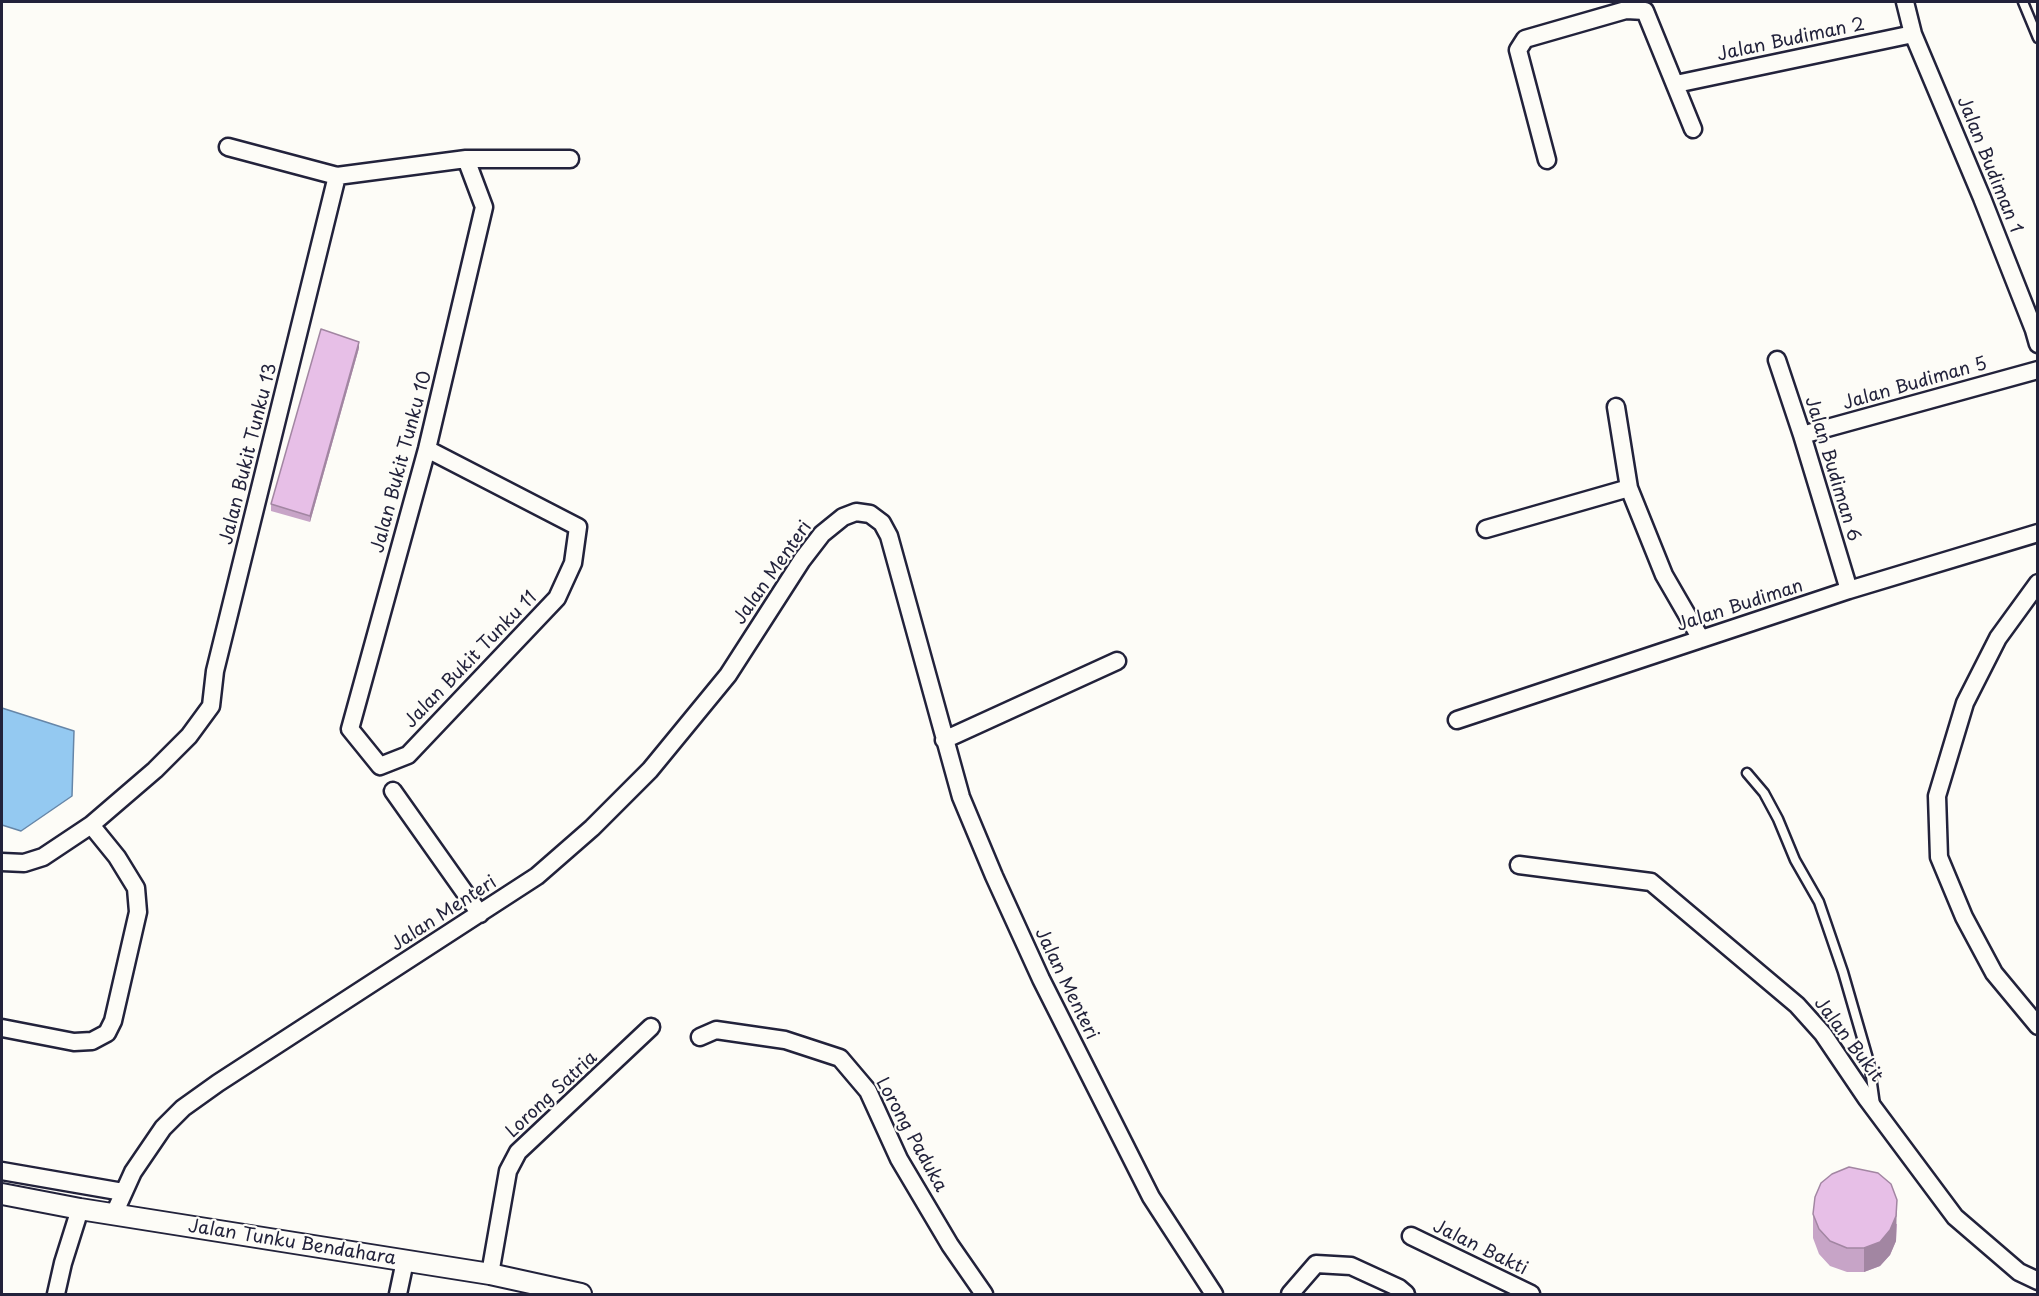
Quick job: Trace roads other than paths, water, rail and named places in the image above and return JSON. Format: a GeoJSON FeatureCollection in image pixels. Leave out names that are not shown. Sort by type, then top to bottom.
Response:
{"type":"FeatureCollection","features":[{"type":"Feature","properties":{"kind":"street","name":"Jalan Budiman 1"},"geometry":{"type":"LineString","coordinates":[[1905,2],[1913,34],[1982,198],[2034,330],[2037,344]]}},
{"type":"Feature","properties":{"kind":"street"},"geometry":{"type":"LineString","coordinates":[[1547,160],[1518,50],[1525,39],[1626,10],[1645,11],[1693,129]]}},
{"type":"Feature","properties":{"kind":"street","name":"Jalan Budiman 2"},"geometry":{"type":"LineString","coordinates":[[1676,84],[1913,34]]}},
{"type":"Feature","properties":{"kind":"street"},"geometry":{"type":"LineString","coordinates":[[228,147],[337,176],[466,159],[570,159]]}},
{"type":"Feature","properties":{"kind":"street","name":"Jalan Bukit Tunku 10"},"geometry":{"type":"LineString","coordinates":[[380,766],[350,729],[427,449],[484,207],[466,159]]}},
{"type":"Feature","properties":{"kind":"street","name":"Jalan Bukit Tunku 13"},"geometry":{"type":"LineString","coordinates":[[2,862],[24,863],[43,857],[91,825],[155,770],[189,736],[211,706],[215,671],[337,176]]}},
{"type":"Feature","properties":{"kind":"street","name":"Jalan Budiman 6"},"geometry":{"type":"LineString","coordinates":[[1777,360],[1803,435],[1849,590]]}},
{"type":"Feature","properties":{"kind":"street","name":"Jalan Budiman 5"},"geometry":{"type":"LineString","coordinates":[[1803,435],[2037,370]]}},
{"type":"Feature","properties":{"kind":"street"},"geometry":{"type":"LineString","coordinates":[[1616,407],[1629,488],[1664,575],[1701,639]]}},
{"type":"Feature","properties":{"kind":"street","name":"Jalan Bukit Tunku 11"},"geometry":{"type":"LineString","coordinates":[[380,766],[408,755],[557,598],[573,563],[578,527],[427,449]]}},
{"type":"Feature","properties":{"kind":"street"},"geometry":{"type":"LineString","coordinates":[[1486,529],[1629,488]]}},
{"type":"Feature","properties":{"kind":"street","name":"Jalan Menteri"},"geometry":{"type":"LineString","coordinates":[[114,1214],[123,1192],[163,1128],[183,1108],[537,876],[592,828],[650,770],[728,675],[802,560],[822,534],[843,517],[856,512],[870,514],[882,523],[889,536],[961,797],[1041,979],[1150,1197],[1214,1294]]}},
{"type":"Feature","properties":{"kind":"street","name":"Jalan Budiman"},"geometry":{"type":"LineString","coordinates":[[1457,720],[1849,590],[2037,533]]}},
{"type":"Feature","properties":{"kind":"street"},"geometry":{"type":"LineString","coordinates":[[2037,583],[1998,638],[1965,703],[1937,796],[1939,857],[1964,917],[1994,974],[2037,1026]]}},
{"type":"Feature","properties":{"kind":"street"},"geometry":{"type":"LineString","coordinates":[[944,740],[1117,661]]}},
{"type":"Feature","properties":{"kind":"street"},"geometry":{"type":"LineString","coordinates":[[393,791],[480,914]]}},
{"type":"Feature","properties":{"kind":"street"},"geometry":{"type":"LineString","coordinates":[[2,1028],[74,1042],[92,1041],[106,1033],[113,1022],[138,912],[136,888],[117,857],[91,825]]}},
{"type":"Feature","properties":{"kind":"street","name":"Jalan Bukit"},"geometry":{"type":"LineString","coordinates":[[1518,865],[1651,882],[1797,1005],[1823,1034],[1876,1111],[1955,1217],[2019,1272],[2037,1281]]}},
{"type":"Feature","properties":{"kind":"street","name":"Lorong Satria"},"geometry":{"type":"LineString","coordinates":[[490,1274],[508,1171],[518,1152],[651,1027]]}},
{"type":"Feature","properties":{"kind":"street","name":"Lorong Paduka"},"geometry":{"type":"LineString","coordinates":[[700,1037],[716,1030],[785,1040],[840,1058],[868,1091],[899,1159],[950,1245],[984,1294]]}},
{"type":"Feature","properties":{"kind":"street"},"geometry":{"type":"LineString","coordinates":[[2,1172],[123,1192]]}},
{"type":"Feature","properties":{"kind":"street","name":"Jalan Tunku Bendahara"},"geometry":{"type":"LineString","coordinates":[[2,1194],[80,1209],[490,1274],[581,1294]]}},
{"type":"Feature","properties":{"kind":"street"},"geometry":{"type":"LineString","coordinates":[[56,1294],[80,1209]]}},
{"type":"Feature","properties":{"kind":"street","name":"Jalan Bakti"},"geometry":{"type":"LineString","coordinates":[[1411,1236],[1531,1294]]}},
{"type":"Feature","properties":{"kind":"street"},"geometry":{"type":"LineString","coordinates":[[398,1294],[405,1261]]}},
{"type":"Feature","properties":{"kind":"street"},"geometry":{"type":"LineString","coordinates":[[1290,1294],[1316,1264],[1351,1266],[1400,1288],[1406,1294]]}},
{"type":"Feature","properties":{"kind":"lane"},"geometry":{"type":"LineString","coordinates":[[2023,2],[2037,38]]}},
{"type":"Feature","properties":{"kind":"lane"},"geometry":{"type":"LineString","coordinates":[[1747,773],[1764,793],[1774,810],[1795,860],[1819,902],[1843,972],[1869,1062],[1876,1111]]}},
{"type":"Feature","properties":{"kind":"water"},"geometry":{"type":"Polygon","coordinates":[[[2,708],[74,731],[72,796],[21,831],[2,825],[2,708]]]}}]}
